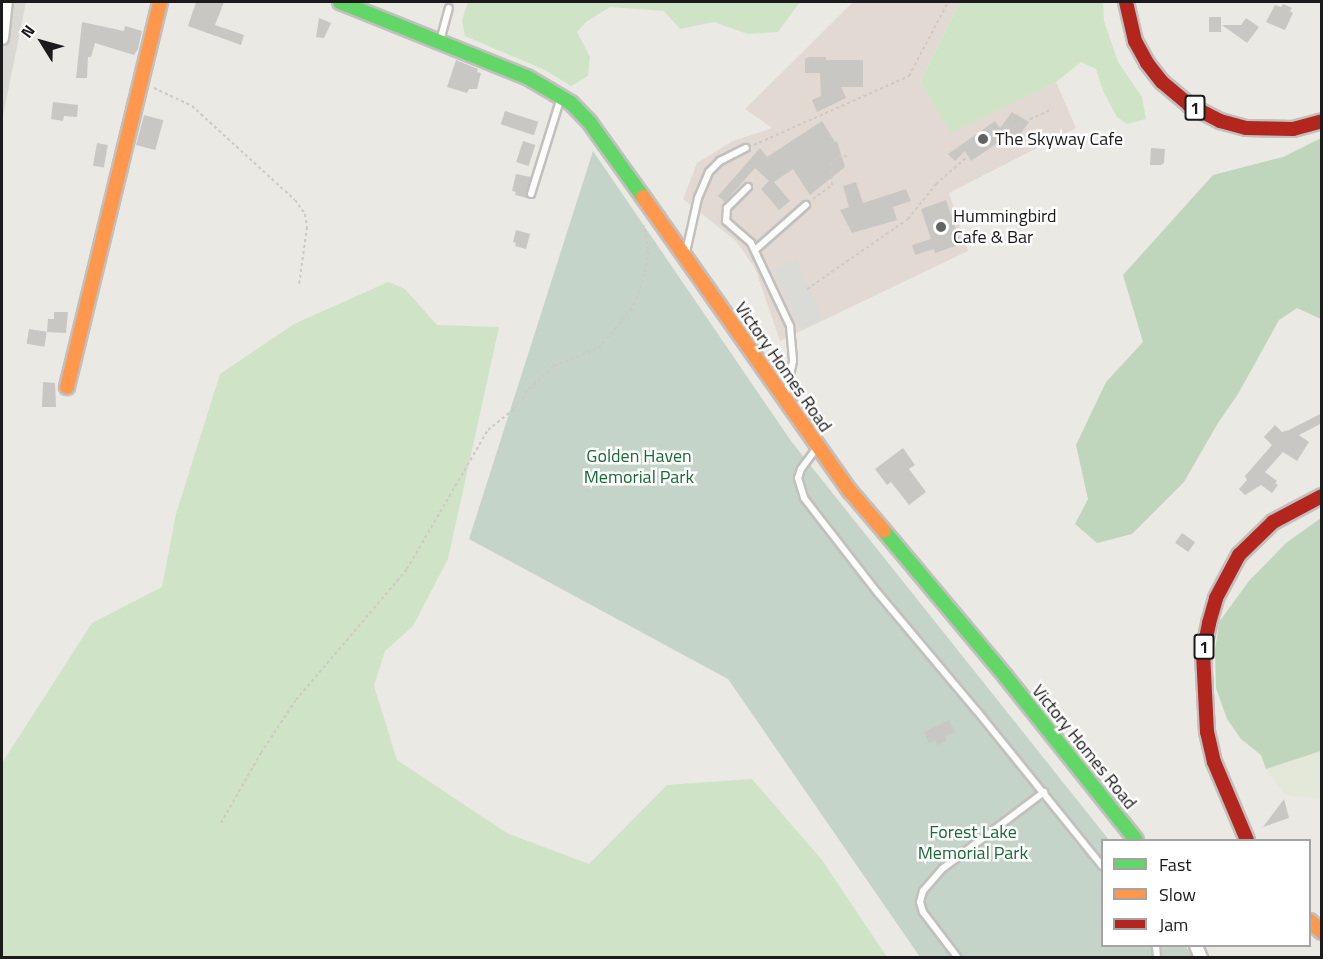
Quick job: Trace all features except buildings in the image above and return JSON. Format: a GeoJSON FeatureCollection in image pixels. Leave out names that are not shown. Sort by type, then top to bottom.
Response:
{"type":"FeatureCollection","features":[{"type":"Feature","properties":{"kind":"main road"},"geometry":{"type":"LineString","coordinates":[[67,387],[160,2]]}},
{"type":"Feature","properties":{"kind":"main road","name":"Victory Homes Road"},"geometry":{"type":"LineString","coordinates":[[340,2],[527,77],[561,97],[597,130],[784,400],[889,541],[1006,677],[1135,839]]}},
{"type":"Feature","properties":{"kind":"main road","name":"1"},"geometry":{"type":"LineString","coordinates":[[1126,2],[1128,19],[1135,41],[1147,63],[1162,82],[1189,105],[1220,121],[1246,128],[1293,129],[1322,121]]}},
{"type":"Feature","properties":{"kind":"main road","name":"1"},"geometry":{"type":"LineString","coordinates":[[1247,839],[1214,762],[1207,732],[1203,652],[1209,623],[1216,598],[1239,555],[1273,522],[1322,496]]}},
{"type":"Feature","properties":{"kind":"street"},"geometry":{"type":"LineString","coordinates":[[2,38],[6,2]]}},
{"type":"Feature","properties":{"kind":"lane"},"geometry":{"type":"LineString","coordinates":[[440,42],[448,8]]}},
{"type":"Feature","properties":{"kind":"lane"},"geometry":{"type":"LineString","coordinates":[[531,194],[561,97]]}},
{"type":"Feature","properties":{"kind":"lane"},"geometry":{"type":"LineString","coordinates":[[685,257],[698,198],[709,172],[720,161],[746,148]]}},
{"type":"Feature","properties":{"kind":"lane"},"geometry":{"type":"LineString","coordinates":[[748,187],[728,208],[726,221],[751,243],[790,326],[793,361],[784,400]]}},
{"type":"Feature","properties":{"kind":"lane"},"geometry":{"type":"LineString","coordinates":[[755,250],[806,205]]}},
{"type":"Feature","properties":{"kind":"lane"},"geometry":{"type":"LineString","coordinates":[[818,447],[801,469],[798,478],[804,498],[877,592],[1044,792],[1101,865]]}},
{"type":"Feature","properties":{"kind":"lane"},"geometry":{"type":"LineString","coordinates":[[958,957],[923,912],[920,902],[923,891],[942,869],[1044,792]]}},
{"type":"Feature","properties":{"kind":"path"},"geometry":{"type":"LineString","coordinates":[[746,148],[909,76],[948,2]]}},
{"type":"Feature","properties":{"kind":"path"},"geometry":{"type":"LineString","coordinates":[[140,84],[165,91],[192,106],[295,200],[305,214],[307,226],[299,285]]}},
{"type":"Feature","properties":{"kind":"path"},"geometry":{"type":"LineString","coordinates":[[1003,132],[1052,109]]}},
{"type":"Feature","properties":{"kind":"path"},"geometry":{"type":"LineString","coordinates":[[806,205],[830,189],[832,184],[830,164],[833,160],[847,156]]}},
{"type":"Feature","properties":{"kind":"path"},"geometry":{"type":"LineString","coordinates":[[807,288],[908,219],[936,184],[968,156]]}},
{"type":"Feature","properties":{"kind":"path"},"geometry":{"type":"LineString","coordinates":[[221,824],[261,753],[296,700],[407,569],[488,430],[515,408],[529,389],[554,366],[598,348],[630,310],[639,294],[645,272],[648,250],[644,223],[650,209]]}},
{"type":"Feature","properties":{"kind":"shaded area"},"geometry":{"type":"Polygon","coordinates":[[[2,2],[26,2],[2,121],[2,2]]]}},
{"type":"Feature","properties":{"kind":"shaded area"},"geometry":{"type":"Polygon","coordinates":[[[853,2],[960,2],[920,82],[951,132],[1056,82],[1076,128],[949,193],[968,251],[780,341],[755,268],[736,241],[683,199],[697,163],[733,141],[772,128],[745,109],[853,2]]]}},
{"type":"Feature","properties":{"kind":"shaded area"},"geometry":{"type":"Polygon","coordinates":[[[796,259],[823,319],[800,329],[773,269],[796,259]]]}},
{"type":"Feature","properties":{"kind":"green space"},"geometry":{"type":"Polygon","coordinates":[[[468,2],[800,2],[778,32],[748,34],[714,22],[680,29],[664,11],[610,7],[586,22],[577,32],[590,57],[588,76],[571,86],[545,70],[465,36],[462,20],[468,2]]]}},
{"type":"Feature","properties":{"kind":"green space"},"geometry":{"type":"Polygon","coordinates":[[[960,2],[1103,2],[1104,21],[1118,62],[1142,97],[1146,119],[1127,124],[1117,117],[1103,91],[1096,69],[1081,62],[1056,82],[951,133],[920,82],[960,2]]]}},
{"type":"Feature","properties":{"kind":"green space"},"geometry":{"type":"Polygon","coordinates":[[[1321,138],[1321,319],[1297,308],[1279,320],[1238,394],[1218,423],[1184,482],[1132,534],[1097,543],[1075,524],[1088,499],[1076,445],[1106,382],[1143,342],[1123,275],[1213,175],[1283,157],[1321,138]]]}},
{"type":"Feature","properties":{"kind":"green space"},"geometry":{"type":"Polygon","coordinates":[[[593,151],[791,441],[1108,839],[1101,839],[1101,947],[1187,947],[1192,957],[920,957],[728,679],[469,539],[593,151]]]}},
{"type":"Feature","properties":{"kind":"green space"},"geometry":{"type":"Polygon","coordinates":[[[388,282],[405,289],[437,325],[499,327],[448,559],[413,626],[385,651],[374,686],[397,760],[507,833],[589,864],[667,785],[752,779],[822,860],[887,957],[2,957],[2,763],[92,623],[162,587],[176,514],[220,374],[294,324],[388,282]]]}},
{"type":"Feature","properties":{"kind":"green space"},"geometry":{"type":"Polygon","coordinates":[[[1321,518],[1321,751],[1266,769],[1261,755],[1241,739],[1227,719],[1216,688],[1215,650],[1219,622],[1249,581],[1286,543],[1321,518]]]}},
{"type":"Feature","properties":{"kind":"green space"},"geometry":{"type":"Polygon","coordinates":[[[1321,751],[1321,799],[1285,795],[1266,769],[1321,751]]]}},
{"type":"Feature","properties":{"kind":"traffic: fast"},"geometry":{"type":"LineString","coordinates":[[340,2],[527,77],[571,103],[590,123],[643,197]]}},
{"type":"Feature","properties":{"kind":"traffic: fast"},"geometry":{"type":"LineString","coordinates":[[884,531],[1006,677],[1135,839]]}},
{"type":"Feature","properties":{"kind":"traffic: slow"},"geometry":{"type":"LineString","coordinates":[[67,387],[160,2]]}},
{"type":"Feature","properties":{"kind":"traffic: slow"},"geometry":{"type":"LineString","coordinates":[[643,197],[850,491],[884,531]]}},
{"type":"Feature","properties":{"kind":"traffic: slow"},"geometry":{"type":"LineString","coordinates":[[1311,922],[1322,932]]}},
{"type":"Feature","properties":{"kind":"traffic: jam"},"geometry":{"type":"LineString","coordinates":[[1126,2],[1135,41],[1147,63],[1162,82],[1189,105],[1220,121],[1246,128],[1293,129],[1322,121]]}},
{"type":"Feature","properties":{"kind":"traffic: jam"},"geometry":{"type":"LineString","coordinates":[[1247,839],[1214,762],[1207,732],[1203,652],[1209,623],[1216,598],[1239,555],[1273,522],[1322,496]]}},
{"type":"Feature","properties":{"kind":"place","name":"The Skyway Cafe"},"geometry":{"type":"Point","coordinates":[983,139]}},
{"type":"Feature","properties":{"kind":"place","name":"Hummingbird Cafe & Bar"},"geometry":{"type":"Point","coordinates":[941,227]}},
{"type":"Feature","properties":{"kind":"park label","name":"Golden Haven Memorial Park"},"geometry":{"type":"Point","coordinates":[639,467]}},
{"type":"Feature","properties":{"kind":"park label","name":"Forest Lake Memorial Park"},"geometry":{"type":"Point","coordinates":[973,843]}}]}
